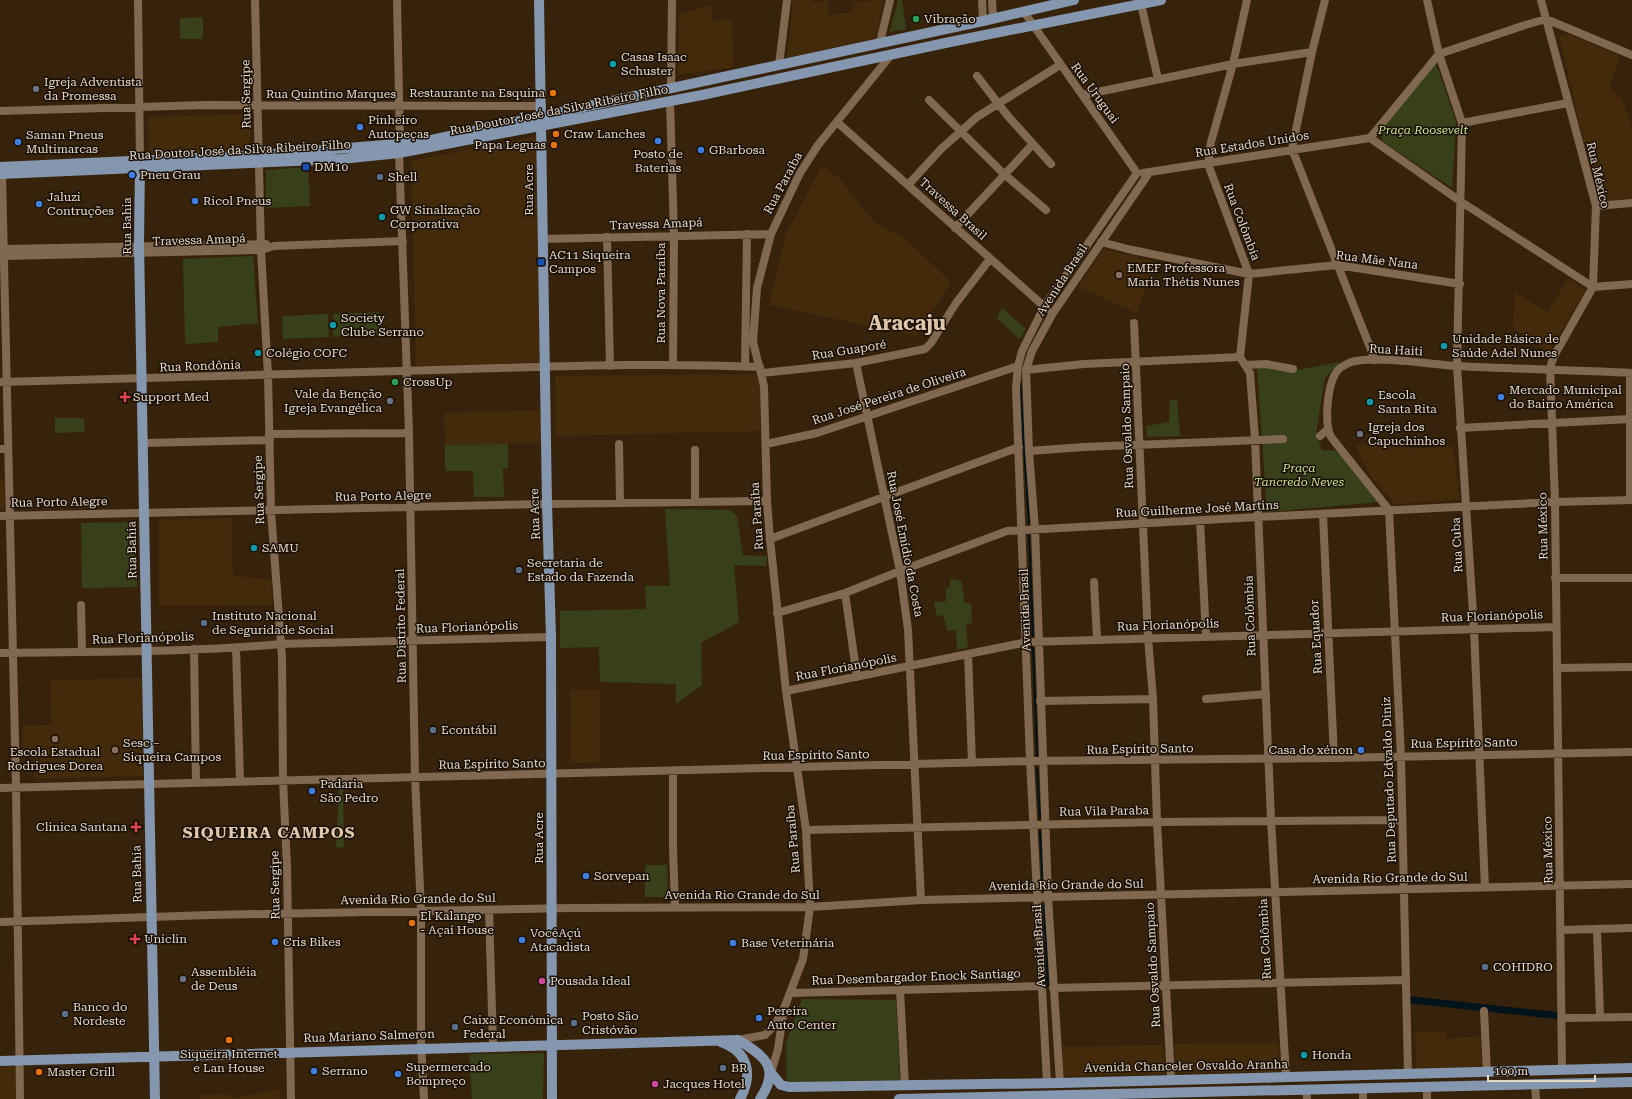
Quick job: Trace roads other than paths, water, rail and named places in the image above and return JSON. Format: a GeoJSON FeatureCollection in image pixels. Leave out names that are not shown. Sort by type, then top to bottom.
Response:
{"type":"FeatureCollection","features":[{"type":"Feature","properties":{"kind":"main road","name":"Rua Acre"},"geometry":{"type":"LineString","coordinates":[[539,0],[542,111],[542,238],[547,504],[551,637],[553,909],[552,1099]]}},
{"type":"Feature","properties":{"kind":"main road","name":"Rua Doutor José da Silva Ribeiro Filho"},"geometry":{"type":"LineString","coordinates":[[400,149],[481,130],[542,111],[672,88],[1074,0]]}},
{"type":"Feature","properties":{"kind":"main road","name":"Rua Doutor José da Silva Ribeiro Filho"},"geometry":{"type":"LineString","coordinates":[[1,172],[259,159],[400,149],[542,127],[1034,26],[1140,2],[1161,0]]}},
{"type":"Feature","properties":{"kind":"main road","name":"Rua Bahia"},"geometry":{"type":"LineString","coordinates":[[140,164],[148,783],[155,1099]]}},
{"type":"Feature","properties":{"kind":"main road","name":"Rua Mariano Salmeron"},"geometry":{"type":"LineString","coordinates":[[0,1061],[553,1044],[738,1040]]}},
{"type":"Feature","properties":{"kind":"main road","name":"Avenida Chanceler Osvaldo Aranha"},"geometry":{"type":"LineString","coordinates":[[738,1040],[752,1048],[769,1065],[771,1073],[781,1085],[786,1087],[1060,1083],[1632,1068]]}},
{"type":"Feature","properties":{"kind":"main road"},"geometry":{"type":"LineString","coordinates":[[720,1041],[731,1045],[737,1050],[745,1062],[748,1080],[743,1098]]}},
{"type":"Feature","properties":{"kind":"main road"},"geometry":{"type":"LineString","coordinates":[[760,1099],[769,1083],[771,1073]]}},
{"type":"Feature","properties":{"kind":"main road","name":"Avenida Chanceler Osvaldo Aranha"},"geometry":{"type":"LineString","coordinates":[[899,1099],[1306,1094],[1363,1087],[1632,1082]]}},
{"type":"Feature","properties":{"kind":"street","name":"Rua Bahia"},"geometry":{"type":"LineString","coordinates":[[138,0],[140,164]]}},
{"type":"Feature","properties":{"kind":"street","name":"Rua Sergipe"},"geometry":{"type":"LineString","coordinates":[[255,0],[261,247],[268,375],[272,511],[282,657],[282,780],[292,1099]]}},
{"type":"Feature","properties":{"kind":"street","name":"Rua Distrito Federal"},"geometry":{"type":"LineString","coordinates":[[397,0],[409,432],[415,777],[421,912],[424,1099]]}},
{"type":"Feature","properties":{"kind":"street"},"geometry":{"type":"LineString","coordinates":[[672,0],[672,88]]}},
{"type":"Feature","properties":{"kind":"street"},"geometry":{"type":"LineString","coordinates":[[780,65],[787,0]]}},
{"type":"Feature","properties":{"kind":"street"},"geometry":{"type":"LineString","coordinates":[[880,42],[890,0]]}},
{"type":"Feature","properties":{"kind":"street"},"geometry":{"type":"LineString","coordinates":[[982,0],[988,20]]}},
{"type":"Feature","properties":{"kind":"street"},"geometry":{"type":"LineString","coordinates":[[988,20],[992,0]]}},
{"type":"Feature","properties":{"kind":"street"},"geometry":{"type":"LineString","coordinates":[[1208,164],[1211,142],[1247,0]]}},
{"type":"Feature","properties":{"kind":"street"},"geometry":{"type":"LineString","coordinates":[[1325,0],[1312,52],[1292,149],[1375,360]]}},
{"type":"Feature","properties":{"kind":"street","name":"Rua Cuba"},"geometry":{"type":"LineString","coordinates":[[1427,0],[1439,54],[1462,123],[1460,284],[1457,366],[1474,629],[1485,888]]}},
{"type":"Feature","properties":{"kind":"street","name":"Rua México"},"geometry":{"type":"LineString","coordinates":[[1541,0],[1596,206],[1593,287],[1554,356],[1550,368],[1555,502],[1561,885],[1560,930],[1562,1069]]}},
{"type":"Feature","properties":{"kind":"street"},"geometry":{"type":"LineString","coordinates":[[1140,2],[1158,79]]}},
{"type":"Feature","properties":{"kind":"street","name":"Rua Uruguai"},"geometry":{"type":"LineString","coordinates":[[1024,12],[1137,173]]}},
{"type":"Feature","properties":{"kind":"street"},"geometry":{"type":"LineString","coordinates":[[1632,55],[1546,19],[1439,54],[1370,138],[1460,201],[1593,287],[1632,284]]}},
{"type":"Feature","properties":{"kind":"street"},"geometry":{"type":"LineString","coordinates":[[1083,95],[1232,64],[1312,52]]}},
{"type":"Feature","properties":{"kind":"street","name":"Rua Paraíba"},"geometry":{"type":"LineString","coordinates":[[783,1011],[803,959],[810,907],[806,830],[786,691],[770,538],[767,502],[765,397],[761,370],[753,342],[755,309],[758,288],[771,234],[800,173],[818,145],[891,55]]}},
{"type":"Feature","properties":{"kind":"street"},"geometry":{"type":"LineString","coordinates":[[908,185],[959,131],[977,117],[1060,65]]}},
{"type":"Feature","properties":{"kind":"street"},"geometry":{"type":"LineString","coordinates":[[977,76],[1032,145],[1051,164]]}},
{"type":"Feature","properties":{"kind":"street"},"geometry":{"type":"LineString","coordinates":[[929,100],[1004,174],[1046,210]]}},
{"type":"Feature","properties":{"kind":"street","name":"Rua Nova Paraíba"},"geometry":{"type":"LineString","coordinates":[[670,101],[674,235],[673,365]]}},
{"type":"Feature","properties":{"kind":"street"},"geometry":{"type":"LineString","coordinates":[[1462,123],[1568,103]]}},
{"type":"Feature","properties":{"kind":"street","name":"Rua Quintino Marques"},"geometry":{"type":"LineString","coordinates":[[0,111],[139,106],[400,106],[542,111]]}},
{"type":"Feature","properties":{"kind":"street","name":"Travessa Brasil"},"geometry":{"type":"LineString","coordinates":[[837,122],[1044,307],[1053,313]]}},
{"type":"Feature","properties":{"kind":"street","name":"Rua Estados Unidos"},"geometry":{"type":"LineString","coordinates":[[1137,173],[1149,173],[1292,149],[1370,138]]}},
{"type":"Feature","properties":{"kind":"street"},"geometry":{"type":"LineString","coordinates":[[955,228],[1032,145]]}},
{"type":"Feature","properties":{"kind":"street","name":"Rua Colômbia"},"geometry":{"type":"LineString","coordinates":[[1208,164],[1249,274],[1240,357],[1250,372],[1255,439],[1271,820],[1286,1077]]}},
{"type":"Feature","properties":{"kind":"street"},"geometry":{"type":"LineString","coordinates":[[1,172],[4,252],[4,449],[9,516],[13,653],[16,787],[16,922],[20,1099]]}},
{"type":"Feature","properties":{"kind":"street","name":"Avenida Brasil"},"geometry":{"type":"LineString","coordinates":[[1048,1083],[1041,986],[1030,761],[1027,642],[1016,388],[1018,366],[1024,346],[1044,307],[1137,173]]}},
{"type":"Feature","properties":{"kind":"street","name":"Avenida Brasil"},"geometry":{"type":"LineString","coordinates":[[1060,1083],[1048,897],[1034,529],[1026,370],[1032,351],[1053,313],[1149,173]]}},
{"type":"Feature","properties":{"kind":"street"},"geometry":{"type":"LineString","coordinates":[[1596,206],[1632,203]]}},
{"type":"Feature","properties":{"kind":"street"},"geometry":{"type":"LineString","coordinates":[[745,367],[747,234]]}},
{"type":"Feature","properties":{"kind":"street","name":"Travessa Amapá"},"geometry":{"type":"LineString","coordinates":[[542,238],[771,234]]}},
{"type":"Feature","properties":{"kind":"street"},"geometry":{"type":"LineString","coordinates":[[607,237],[610,366]]}},
{"type":"Feature","properties":{"kind":"street","name":"Travessa Amapá"},"geometry":{"type":"LineString","coordinates":[[4,252],[261,247],[403,241]]}},
{"type":"Feature","properties":{"kind":"street","name":"Rua Mãe Nana"},"geometry":{"type":"LineString","coordinates":[[1101,242],[1132,250],[1249,274],[1337,265],[1460,284]]}},
{"type":"Feature","properties":{"kind":"street","name":"Rua Guaporé"},"geometry":{"type":"LineString","coordinates":[[545,367],[673,365],[745,367],[761,370],[856,363],[920,350],[928,346],[959,299],[990,259]]}},
{"type":"Feature","properties":{"kind":"street","name":"Rua Osvaldo Sampaio"},"geometry":{"type":"LineString","coordinates":[[1134,323],[1137,362],[1148,638],[1156,760],[1157,822],[1171,1079]]}},
{"type":"Feature","properties":{"kind":"street"},"geometry":{"type":"LineString","coordinates":[[1026,370],[1084,364],[1240,357]]}},
{"type":"Feature","properties":{"kind":"street","name":"Rua Haiti"},"geometry":{"type":"LineString","coordinates":[[1328,430],[1327,410],[1334,376],[1340,368],[1351,362],[1375,360],[1457,366],[1550,368],[1631,373]]}},
{"type":"Feature","properties":{"kind":"street","name":"Rua José Emídio da Costa"},"geometry":{"type":"LineString","coordinates":[[856,363],[900,571],[908,624],[920,900]]}},
{"type":"Feature","properties":{"kind":"street"},"geometry":{"type":"LineString","coordinates":[[1245,365],[1266,364],[1293,369]]}},
{"type":"Feature","properties":{"kind":"street","name":"Rua José Pereira de Oliveira"},"geometry":{"type":"LineString","coordinates":[[766,444],[817,433],[1018,366]]}},
{"type":"Feature","properties":{"kind":"street","name":"Rua Rondônia"},"geometry":{"type":"LineString","coordinates":[[3,382],[142,380],[545,367]]}},
{"type":"Feature","properties":{"kind":"street"},"geometry":{"type":"LineString","coordinates":[[1631,373],[1631,500]]}},
{"type":"Feature","properties":{"kind":"street"},"geometry":{"type":"LineString","coordinates":[[1460,428],[1630,419]]}},
{"type":"Feature","properties":{"kind":"street"},"geometry":{"type":"LineString","coordinates":[[1320,436],[1328,430],[1331,437],[1389,510]]}},
{"type":"Feature","properties":{"kind":"street"},"geometry":{"type":"LineString","coordinates":[[143,443],[409,432]]}},
{"type":"Feature","properties":{"kind":"street"},"geometry":{"type":"LineString","coordinates":[[1029,451],[1140,444],[1283,439]]}},
{"type":"Feature","properties":{"kind":"street"},"geometry":{"type":"LineString","coordinates":[[619,444],[620,503]]}},
{"type":"Feature","properties":{"kind":"street"},"geometry":{"type":"LineString","coordinates":[[770,538],[1019,447]]}},
{"type":"Feature","properties":{"kind":"street"},"geometry":{"type":"LineString","coordinates":[[694,502],[695,450]]}},
{"type":"Feature","properties":{"kind":"street","name":"Rua Guilherme José Martins"},"geometry":{"type":"LineString","coordinates":[[777,613],[845,593],[996,534],[1022,530],[1389,510],[1631,500]]}},
{"type":"Feature","properties":{"kind":"street","name":"Rua Porto Alegre"},"geometry":{"type":"LineString","coordinates":[[0,516],[547,504],[767,502]]}},
{"type":"Feature","properties":{"kind":"street","name":"Rua Deputado Edvaldo Diniz"},"geometry":{"type":"LineString","coordinates":[[1389,510],[1394,631],[1402,756],[1402,820],[1408,1074]]}},
{"type":"Feature","properties":{"kind":"street","name":"Rua Equador"},"geometry":{"type":"LineString","coordinates":[[1323,514],[1327,633],[1334,758]]}},
{"type":"Feature","properties":{"kind":"street"},"geometry":{"type":"LineString","coordinates":[[1200,520],[1206,636]]}},
{"type":"Feature","properties":{"kind":"street"},"geometry":{"type":"LineString","coordinates":[[1555,578],[1632,578]]}},
{"type":"Feature","properties":{"kind":"street"},"geometry":{"type":"LineString","coordinates":[[1094,582],[1097,639]]}},
{"type":"Feature","properties":{"kind":"street"},"geometry":{"type":"LineString","coordinates":[[845,593],[857,677]]}},
{"type":"Feature","properties":{"kind":"street"},"geometry":{"type":"LineString","coordinates":[[81,605],[82,652]]}},
{"type":"Feature","properties":{"kind":"street","name":"Rua Florianópolis"},"geometry":{"type":"LineString","coordinates":[[786,691],[1027,642],[1263,634],[1556,627]]}},
{"type":"Feature","properties":{"kind":"street","name":"Rua Florianópolis"},"geometry":{"type":"LineString","coordinates":[[0,653],[146,651],[236,648],[280,644],[551,637]]}},
{"type":"Feature","properties":{"kind":"street"},"geometry":{"type":"LineString","coordinates":[[236,648],[240,781]]}},
{"type":"Feature","properties":{"kind":"street"},"geometry":{"type":"LineString","coordinates":[[194,649],[196,782]]}},
{"type":"Feature","properties":{"kind":"street"},"geometry":{"type":"LineString","coordinates":[[968,654],[972,763]]}},
{"type":"Feature","properties":{"kind":"street"},"geometry":{"type":"LineString","coordinates":[[1557,668],[1632,668]]}},
{"type":"Feature","properties":{"kind":"street"},"geometry":{"type":"LineString","coordinates":[[1206,699],[1266,694]]}},
{"type":"Feature","properties":{"kind":"street"},"geometry":{"type":"LineString","coordinates":[[1040,701],[1153,699]]}},
{"type":"Feature","properties":{"kind":"street","name":"Rua Espírito Santo"},"geometry":{"type":"LineString","coordinates":[[0,788],[148,783],[552,775],[673,770],[1030,761],[1269,759],[1632,752]]}},
{"type":"Feature","properties":{"kind":"street"},"geometry":{"type":"LineString","coordinates":[[673,770],[675,907]]}},
{"type":"Feature","properties":{"kind":"street","name":"Rua Vila Paraba"},"geometry":{"type":"LineString","coordinates":[[806,830],[1271,820],[1402,820]]}},
{"type":"Feature","properties":{"kind":"street","name":"Avenida Rio Grande do Sul"},"geometry":{"type":"LineString","coordinates":[[0,922],[152,917],[489,910],[675,907],[810,907],[920,900],[1632,884]]}},
{"type":"Feature","properties":{"kind":"street"},"geometry":{"type":"LineString","coordinates":[[489,910],[493,1046]]}},
{"type":"Feature","properties":{"kind":"street"},"geometry":{"type":"LineString","coordinates":[[1560,930],[1632,928]]}},
{"type":"Feature","properties":{"kind":"street"},"geometry":{"type":"LineString","coordinates":[[1597,930],[1600,1017]]}},
{"type":"Feature","properties":{"kind":"street"},"geometry":{"type":"LineString","coordinates":[[1053,988],[1406,980]]}},
{"type":"Feature","properties":{"kind":"street","name":"Rua Desembargador Enock Santiago"},"geometry":{"type":"LineString","coordinates":[[791,993],[1041,986]]}},
{"type":"Feature","properties":{"kind":"street"},"geometry":{"type":"LineString","coordinates":[[900,990],[905,1086]]}},
{"type":"Feature","properties":{"kind":"street"},"geometry":{"type":"LineString","coordinates":[[738,1040],[765,1035],[774,1026],[783,1011]]}},
{"type":"Feature","properties":{"kind":"street"},"geometry":{"type":"LineString","coordinates":[[771,1073],[778,1049],[783,1011]]}},
{"type":"Feature","properties":{"kind":"street"},"geometry":{"type":"LineString","coordinates":[[1484,1011],[1487,1073]]}},
{"type":"Feature","properties":{"kind":"street"},"geometry":{"type":"LineString","coordinates":[[1562,1018],[1632,1017]]}},
{"type":"Feature","properties":{"kind":"street"},"geometry":{"type":"LineString","coordinates":[[1536,1084],[1536,1099]]}},
{"type":"Feature","properties":{"kind":"street"},"geometry":{"type":"LineString","coordinates":[[1363,1087],[1363,1099]]}},
{"type":"Feature","properties":{"kind":"street"},"geometry":{"type":"LineString","coordinates":[[1427,1087],[1427,1099]]}},
{"type":"Feature","properties":{"kind":"waterway"},"geometry":{"type":"LineString","coordinates":[[1020,383],[1029,524]]}},
{"type":"Feature","properties":{"kind":"waterway"},"geometry":{"type":"LineString","coordinates":[[1029,535],[1033,636]]}},
{"type":"Feature","properties":{"kind":"waterway"},"geometry":{"type":"LineString","coordinates":[[1033,648],[1037,756]]}},
{"type":"Feature","properties":{"kind":"waterway"},"geometry":{"type":"LineString","coordinates":[[1037,768],[1040,818]]}},
{"type":"Feature","properties":{"kind":"waterway"},"geometry":{"type":"LineString","coordinates":[[1040,830],[1043,891]]}},
{"type":"Feature","properties":{"kind":"waterway"},"geometry":{"type":"LineString","coordinates":[[1044,904],[1048,986]]}},
{"type":"Feature","properties":{"kind":"waterway"},"geometry":{"type":"LineString","coordinates":[[1413,1000],[1561,1016]]}},
{"type":"Feature","properties":{"kind":"place","name":"Vibração"},"geometry":{"type":"Point","coordinates":[916,19]}},
{"type":"Feature","properties":{"kind":"place","name":"Casas Isaac Schuster"},"geometry":{"type":"Point","coordinates":[613,64]}},
{"type":"Feature","properties":{"kind":"place","name":"Igreja Adventista da Promessa"},"geometry":{"type":"Point","coordinates":[36,89]}},
{"type":"Feature","properties":{"kind":"place","name":"Restaurante na Esquina"},"geometry":{"type":"Point","coordinates":[553,93]}},
{"type":"Feature","properties":{"kind":"place","name":"Pinheiro Autopeças"},"geometry":{"type":"Point","coordinates":[360,127]}},
{"type":"Feature","properties":{"kind":"place","name":"Craw Lanches"},"geometry":{"type":"Point","coordinates":[556,134]}},
{"type":"Feature","properties":{"kind":"place","name":"Posto de Baterias"},"geometry":{"type":"Point","coordinates":[658,141]}},
{"type":"Feature","properties":{"kind":"place","name":"Saman Pneus Multimarcas"},"geometry":{"type":"Point","coordinates":[18,142]}},
{"type":"Feature","properties":{"kind":"place","name":"Papa Leguas"},"geometry":{"type":"Point","coordinates":[554,145]}},
{"type":"Feature","properties":{"kind":"place","name":"GBarbosa"},"geometry":{"type":"Point","coordinates":[701,150]}},
{"type":"Feature","properties":{"kind":"place","name":"DM10"},"geometry":{"type":"Point","coordinates":[306,167]}},
{"type":"Feature","properties":{"kind":"place","name":"Pneu Grau"},"geometry":{"type":"Point","coordinates":[132,175]}},
{"type":"Feature","properties":{"kind":"place","name":"Shell"},"geometry":{"type":"Point","coordinates":[380,177]}},
{"type":"Feature","properties":{"kind":"place","name":"Ricol Pneus"},"geometry":{"type":"Point","coordinates":[195,201]}},
{"type":"Feature","properties":{"kind":"place","name":"Jaluzi Contruções"},"geometry":{"type":"Point","coordinates":[39,204]}},
{"type":"Feature","properties":{"kind":"place","name":"GW Sinalização Corporativa"},"geometry":{"type":"Point","coordinates":[382,217]}},
{"type":"Feature","properties":{"kind":"place","name":"AC11 Siqueira Campos"},"geometry":{"type":"Point","coordinates":[541,262]}},
{"type":"Feature","properties":{"kind":"place","name":"EMEF Professora Maria Thétis Nunes"},"geometry":{"type":"Point","coordinates":[1119,275]}},
{"type":"Feature","properties":{"kind":"place","name":"Society Clube Serrano"},"geometry":{"type":"Point","coordinates":[333,325]}},
{"type":"Feature","properties":{"kind":"place","name":"Unidade Básica de Saúde Adel Nunes"},"geometry":{"type":"Point","coordinates":[1444,346]}},
{"type":"Feature","properties":{"kind":"place","name":"Colégio COFC"},"geometry":{"type":"Point","coordinates":[258,353]}},
{"type":"Feature","properties":{"kind":"place","name":"CrossUp"},"geometry":{"type":"Point","coordinates":[395,382]}},
{"type":"Feature","properties":{"kind":"place","name":"Support Med"},"geometry":{"type":"Point","coordinates":[125,397]}},
{"type":"Feature","properties":{"kind":"place","name":"Mercado Municipal do Bairro América"},"geometry":{"type":"Point","coordinates":[1501,397]}},
{"type":"Feature","properties":{"kind":"place","name":"Vale da Benção Igreja Evangélica"},"geometry":{"type":"Point","coordinates":[390,401]}},
{"type":"Feature","properties":{"kind":"place","name":"Escola Santa Rita"},"geometry":{"type":"Point","coordinates":[1370,402]}},
{"type":"Feature","properties":{"kind":"place","name":"Igreja dos Capuchinhos"},"geometry":{"type":"Point","coordinates":[1360,434]}},
{"type":"Feature","properties":{"kind":"place","name":"SAMU"},"geometry":{"type":"Point","coordinates":[254,548]}},
{"type":"Feature","properties":{"kind":"place","name":"Secretaria de Estado da Fazenda"},"geometry":{"type":"Point","coordinates":[519,570]}},
{"type":"Feature","properties":{"kind":"place","name":"Instituto Nacional de Seguridade Social"},"geometry":{"type":"Point","coordinates":[204,623]}},
{"type":"Feature","properties":{"kind":"place","name":"Econtábil"},"geometry":{"type":"Point","coordinates":[433,730]}},
{"type":"Feature","properties":{"kind":"place","name":"Escola Estadual Rodrigues Dorea"},"geometry":{"type":"Point","coordinates":[55,739]}},
{"type":"Feature","properties":{"kind":"place","name":"Sesc – Siqueira Campos"},"geometry":{"type":"Point","coordinates":[115,750]}},
{"type":"Feature","properties":{"kind":"place","name":"Casa do xénon"},"geometry":{"type":"Point","coordinates":[1361,750]}},
{"type":"Feature","properties":{"kind":"place","name":"Padaria São Pedro"},"geometry":{"type":"Point","coordinates":[312,791]}},
{"type":"Feature","properties":{"kind":"place","name":"Clinica Santana"},"geometry":{"type":"Point","coordinates":[136,827]}},
{"type":"Feature","properties":{"kind":"place","name":"Sorvepan"},"geometry":{"type":"Point","coordinates":[586,876]}},
{"type":"Feature","properties":{"kind":"place","name":"El Kalango - Açaí House"},"geometry":{"type":"Point","coordinates":[412,923]}},
{"type":"Feature","properties":{"kind":"place","name":"Uniclin"},"geometry":{"type":"Point","coordinates":[135,939]}},
{"type":"Feature","properties":{"kind":"place","name":"VocêAçú Atacadista"},"geometry":{"type":"Point","coordinates":[522,940]}},
{"type":"Feature","properties":{"kind":"place","name":"Cris Bikes"},"geometry":{"type":"Point","coordinates":[275,942]}},
{"type":"Feature","properties":{"kind":"place","name":"Base Veterinária"},"geometry":{"type":"Point","coordinates":[733,943]}},
{"type":"Feature","properties":{"kind":"place","name":"COHIDRO"},"geometry":{"type":"Point","coordinates":[1485,967]}},
{"type":"Feature","properties":{"kind":"place","name":"Assembléia de Deus"},"geometry":{"type":"Point","coordinates":[183,979]}},
{"type":"Feature","properties":{"kind":"place","name":"Pousada Ideal"},"geometry":{"type":"Point","coordinates":[542,981]}},
{"type":"Feature","properties":{"kind":"place","name":"Banco do Nordeste"},"geometry":{"type":"Point","coordinates":[65,1014]}},
{"type":"Feature","properties":{"kind":"place","name":"Pereira Auto Center"},"geometry":{"type":"Point","coordinates":[759,1018]}},
{"type":"Feature","properties":{"kind":"place","name":"Posto São Cristóvão"},"geometry":{"type":"Point","coordinates":[574,1023]}},
{"type":"Feature","properties":{"kind":"place","name":"Caixa Econômica Federal"},"geometry":{"type":"Point","coordinates":[455,1027]}},
{"type":"Feature","properties":{"kind":"place","name":"Siqueira Internet e Lan House"},"geometry":{"type":"Point","coordinates":[229,1040]}},
{"type":"Feature","properties":{"kind":"place","name":"Honda"},"geometry":{"type":"Point","coordinates":[1304,1055]}},
{"type":"Feature","properties":{"kind":"place","name":"BR"},"geometry":{"type":"Point","coordinates":[723,1068]}},
{"type":"Feature","properties":{"kind":"place","name":"Serrano"},"geometry":{"type":"Point","coordinates":[314,1071]}},
{"type":"Feature","properties":{"kind":"place","name":"Master Grill"},"geometry":{"type":"Point","coordinates":[39,1072]}},
{"type":"Feature","properties":{"kind":"place","name":"Supermercado Bompreço"},"geometry":{"type":"Point","coordinates":[398,1074]}},
{"type":"Feature","properties":{"kind":"place","name":"Jacques Hotel"},"geometry":{"type":"Point","coordinates":[655,1084]}},
{"type":"Feature","properties":{"kind":"district","name":"Aracaju"},"geometry":{"type":"Point","coordinates":[907,323]}},
{"type":"Feature","properties":{"kind":"district","name":"SIQUEIRA CAMPOS"},"geometry":{"type":"Point","coordinates":[269,832]}},
{"type":"Feature","properties":{"kind":"park label","name":"Praça Roosevelt"},"geometry":{"type":"Point","coordinates":[1423,130]}},
{"type":"Feature","properties":{"kind":"park label","name":"Praça Tancredo Neves"},"geometry":{"type":"Point","coordinates":[1299,475]}}]}
